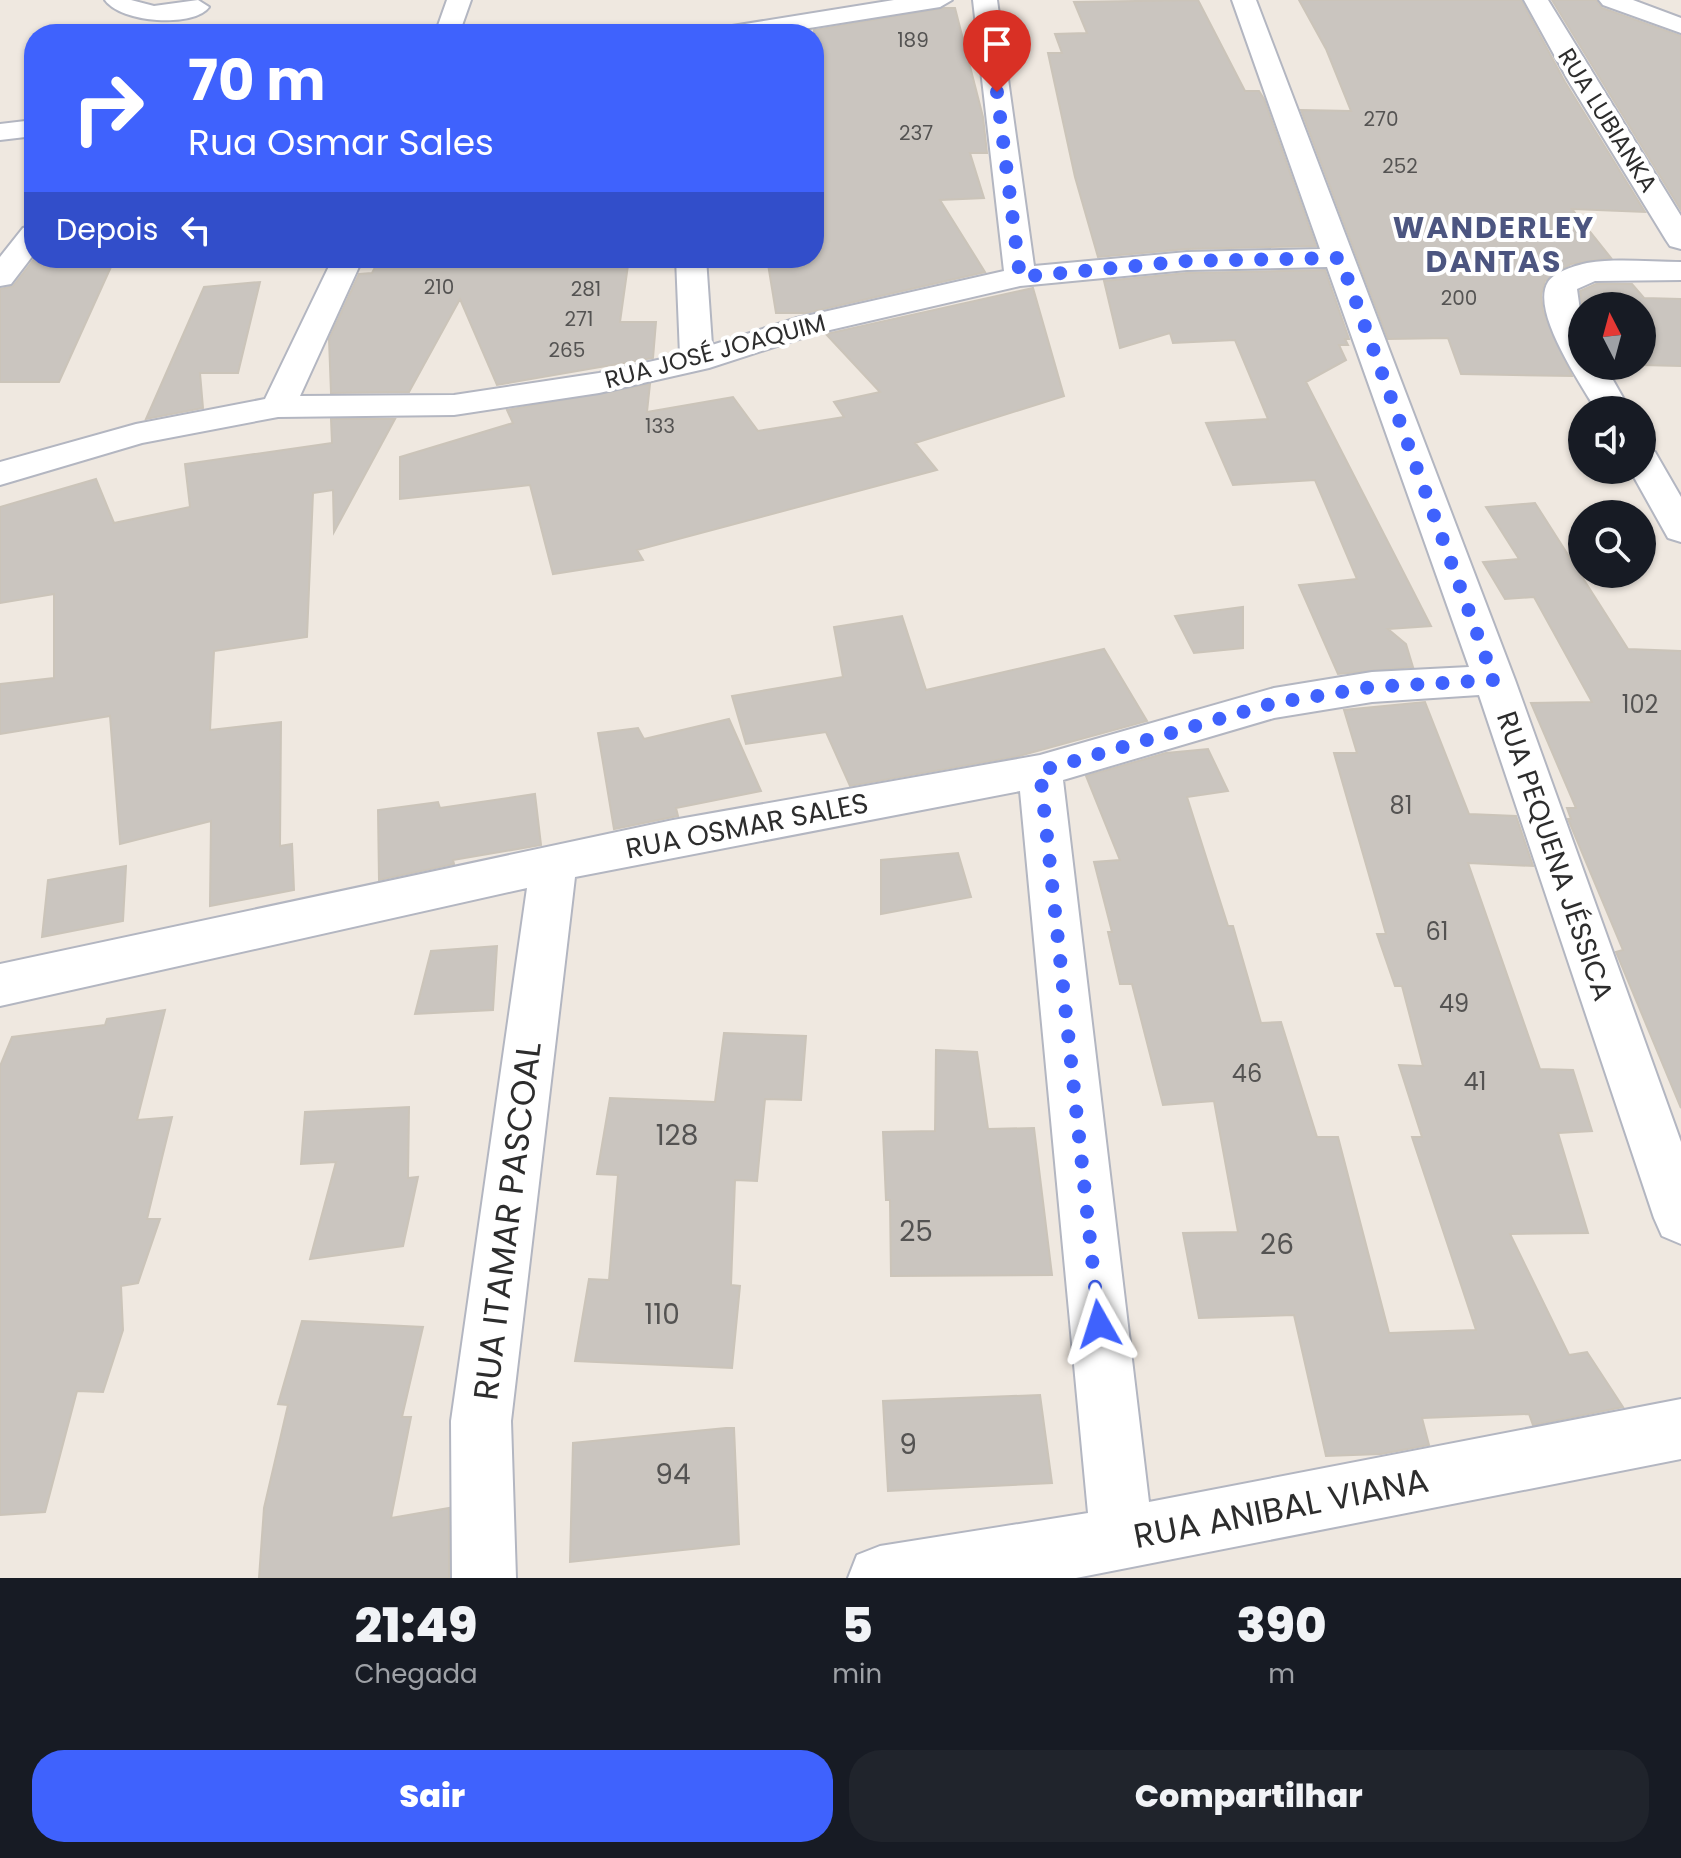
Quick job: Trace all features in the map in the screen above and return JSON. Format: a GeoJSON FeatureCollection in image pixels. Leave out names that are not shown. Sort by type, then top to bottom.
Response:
{"type":"FeatureCollection","features":[{"type":"Feature","properties":{"kind":"street"},"geometry":{"type":"LineString","coordinates":[[117,0],[127,10],[138,12],[199,3]]}},
{"type":"Feature","properties":{"kind":"street"},"geometry":{"type":"LineString","coordinates":[[451,24],[459,0]]}},
{"type":"Feature","properties":{"kind":"street"},"geometry":{"type":"LineString","coordinates":[[740,24],[940,0]]}},
{"type":"Feature","properties":{"kind":"street"},"geometry":{"type":"LineString","coordinates":[[985,0],[1020,277]]}},
{"type":"Feature","properties":{"kind":"street","name":"RUA PEQUENA JÉSSICA"},"geometry":{"type":"LineString","coordinates":[[1244,0],[1494,680],[1681,1218]]}},
{"type":"Feature","properties":{"kind":"street","name":"RUA LUBIANKA"},"geometry":{"type":"LineString","coordinates":[[1536,0],[1581,80],[1681,240]]}},
{"type":"Feature","properties":{"kind":"street"},"geometry":{"type":"LineString","coordinates":[[1611,0],[1681,26]]}},
{"type":"Feature","properties":{"kind":"street"},"geometry":{"type":"LineString","coordinates":[[183,24],[199,3]]}},
{"type":"Feature","properties":{"kind":"street"},"geometry":{"type":"LineString","coordinates":[[0,132],[24,129]]}},
{"type":"Feature","properties":{"kind":"street"},"geometry":{"type":"LineString","coordinates":[[0,277],[24,247]]}},
{"type":"Feature","properties":{"kind":"street","name":"RUA JOSÉ JOAQUIM"},"geometry":{"type":"LineString","coordinates":[[0,474],[136,434],[278,407],[454,405],[599,383],[697,361],[808,325],[1020,277],[1187,261],[1340,258]]}},
{"type":"Feature","properties":{"kind":"street"},"geometry":{"type":"LineString","coordinates":[[278,407],[343,268]]}},
{"type":"Feature","properties":{"kind":"street"},"geometry":{"type":"LineString","coordinates":[[692,268],[697,361]]}},
{"type":"Feature","properties":{"kind":"street"},"geometry":{"type":"LineString","coordinates":[[1568,327],[1558,298],[1562,284],[1590,272],[1681,271]]}},
{"type":"Feature","properties":{"kind":"street"},"geometry":{"type":"LineString","coordinates":[[1655,484],[1681,530]]}},
{"type":"Feature","properties":{"kind":"street","name":"RUA OSMAR SALES"},"geometry":{"type":"LineString","coordinates":[[1,989],[673,838],[1040,771],[1274,703],[1372,687],[1494,680]]}},
{"type":"Feature","properties":{"kind":"street"},"geometry":{"type":"LineString","coordinates":[[1040,771],[1122,1539]]}},
{"type":"Feature","properties":{"kind":"street","name":"RUA ITAMAR PASCOAL"},"geometry":{"type":"LineString","coordinates":[[484,1578],[481,1558],[481,1421],[553,866]]}},
{"type":"Feature","properties":{"kind":"street","name":"RUA ANIBAL VIANA"},"geometry":{"type":"LineString","coordinates":[[880,1578],[1122,1539],[1681,1429]]}},
{"type":"Feature","properties":{"kind":"building"},"geometry":{"type":"Polygon","coordinates":[[[1198,0],[1245,91],[1259,91],[1264,99],[1316,246],[1187,249],[1098,257],[1075,177],[1048,53],[1062,53],[1055,34],[1087,33],[1074,2],[1198,0]]]}},
{"type":"Feature","properties":{"kind":"building"},"geometry":{"type":"Polygon","coordinates":[[[1299,0],[1521,0],[1565,82],[1645,212],[1572,209],[1611,258],[1571,264],[1545,281],[1541,295],[1543,311],[1568,367],[1568,376],[1461,374],[1448,338],[1388,339],[1301,110],[1351,111],[1326,49],[1299,0]]]}},
{"type":"Feature","properties":{"kind":"building"},"geometry":{"type":"Polygon","coordinates":[[[1552,0],[1596,0],[1602,8],[1681,36],[1681,210],[1552,0]]]}},
{"type":"Feature","properties":{"kind":"building"},"geometry":{"type":"Polygon","coordinates":[[[955,8],[983,117],[987,153],[970,153],[984,198],[940,200],[985,272],[806,313],[776,313],[769,268],[824,268],[824,28],[955,8]]]}},
{"type":"Feature","properties":{"kind":"building"},"geometry":{"type":"Polygon","coordinates":[[[27,268],[110,268],[59,382],[0,382],[0,289],[13,286],[27,268]]]}},
{"type":"Feature","properties":{"kind":"building"},"geometry":{"type":"Polygon","coordinates":[[[375,268],[628,268],[620,322],[656,322],[653,358],[497,385],[460,299],[409,392],[331,393],[329,339],[359,274],[372,273],[375,268]]]}},
{"type":"Feature","properties":{"kind":"building"},"geometry":{"type":"Polygon","coordinates":[[[1325,270],[1349,339],[1345,339],[1348,345],[1339,345],[1346,360],[1306,382],[1431,626],[1388,629],[1406,644],[1413,667],[1338,674],[1299,585],[1357,579],[1315,480],[1233,485],[1206,423],[1268,419],[1235,340],[1173,343],[1170,333],[1120,348],[1104,281],[1187,273],[1325,270]]]}},
{"type":"Feature","properties":{"kind":"building"},"geometry":{"type":"Polygon","coordinates":[[[260,282],[238,373],[200,373],[203,408],[146,419],[204,287],[260,282]]]}},
{"type":"Feature","properties":{"kind":"building"},"geometry":{"type":"Polygon","coordinates":[[[1596,284],[1632,284],[1639,292],[1580,292],[1596,284]]]}},
{"type":"Feature","properties":{"kind":"building"},"geometry":{"type":"Polygon","coordinates":[[[1033,288],[1064,396],[915,443],[937,470],[637,550],[643,560],[553,574],[530,485],[400,499],[400,457],[513,423],[507,410],[650,384],[647,412],[733,397],[758,431],[844,417],[834,402],[880,392],[826,334],[1033,288]]]}},
{"type":"Feature","properties":{"kind":"building"},"geometry":{"type":"Polygon","coordinates":[[[1656,298],[1681,299],[1681,366],[1656,365],[1656,298]]]}},
{"type":"Feature","properties":{"kind":"building"},"geometry":{"type":"Polygon","coordinates":[[[331,419],[395,419],[334,532],[333,490],[313,493],[307,637],[214,651],[210,730],[281,722],[280,846],[292,844],[294,890],[210,906],[211,821],[120,844],[110,716],[0,734],[0,684],[54,678],[54,594],[0,603],[0,507],[96,479],[114,523],[190,507],[185,464],[332,443],[331,419]]]}},
{"type":"Feature","properties":{"kind":"building"},"geometry":{"type":"Polygon","coordinates":[[[1535,503],[1568,555],[1568,588],[1589,588],[1628,649],[1681,651],[1681,1108],[1616,952],[1623,950],[1568,819],[1571,819],[1567,808],[1576,808],[1531,703],[1592,702],[1534,597],[1505,599],[1483,562],[1519,559],[1486,507],[1535,503]]]}},
{"type":"Feature","properties":{"kind":"building"},"geometry":{"type":"Polygon","coordinates":[[[1243,607],[1243,648],[1194,653],[1175,616],[1243,607]]]}},
{"type":"Feature","properties":{"kind":"building"},"geometry":{"type":"Polygon","coordinates":[[[902,616],[926,690],[1104,649],[1147,721],[1019,756],[850,786],[826,732],[746,744],[732,696],[843,677],[834,627],[902,616]]]}},
{"type":"Feature","properties":{"kind":"building"},"geometry":{"type":"Polygon","coordinates":[[[1425,702],[1469,814],[1516,816],[1533,866],[1468,863],[1540,1069],[1573,1070],[1592,1131],[1558,1133],[1588,1233],[1510,1234],[1569,1355],[1587,1352],[1623,1407],[1533,1425],[1529,1414],[1422,1418],[1429,1445],[1381,1454],[1326,1456],[1294,1315],[1199,1318],[1183,1233],[1238,1232],[1214,1101],[1163,1105],[1132,984],[1120,984],[1108,932],[1112,932],[1094,862],[1120,860],[1086,776],[1166,753],[1208,749],[1228,791],[1187,797],[1228,926],[1233,926],[1261,1023],[1281,1022],[1317,1137],[1338,1137],[1389,1333],[1476,1330],[1412,1137],[1422,1137],[1399,1065],[1423,1066],[1402,986],[1395,986],[1377,934],[1386,934],[1334,753],[1357,753],[1344,710],[1425,702]]]}},
{"type":"Feature","properties":{"kind":"building"},"geometry":{"type":"Polygon","coordinates":[[[729,719],[761,791],[676,808],[678,816],[614,829],[598,733],[638,728],[644,739],[729,719]]]}},
{"type":"Feature","properties":{"kind":"building"},"geometry":{"type":"Polygon","coordinates":[[[535,794],[541,845],[453,860],[454,864],[379,880],[378,810],[438,802],[440,808],[535,794]]]}},
{"type":"Feature","properties":{"kind":"building"},"geometry":{"type":"Polygon","coordinates":[[[958,853],[971,897],[881,914],[881,860],[958,853]]]}},
{"type":"Feature","properties":{"kind":"building"},"geometry":{"type":"Polygon","coordinates":[[[126,866],[123,921],[42,937],[48,880],[126,866]]]}},
{"type":"Feature","properties":{"kind":"building"},"geometry":{"type":"Polygon","coordinates":[[[497,946],[493,1010],[415,1014],[431,951],[497,946]]]}},
{"type":"Feature","properties":{"kind":"building"},"geometry":{"type":"Polygon","coordinates":[[[165,1010],[137,1120],[172,1117],[147,1219],[160,1219],[138,1283],[121,1286],[123,1330],[103,1392],[77,1391],[45,1512],[0,1515],[0,1066],[12,1037],[105,1025],[107,1019],[165,1010]]]}},
{"type":"Feature","properties":{"kind":"building"},"geometry":{"type":"Polygon","coordinates":[[[724,1033],[806,1036],[801,1100],[765,1099],[757,1181],[735,1180],[731,1285],[740,1286],[732,1368],[575,1361],[589,1279],[609,1280],[618,1175],[597,1174],[610,1098],[715,1102],[724,1033]]]}},
{"type":"Feature","properties":{"kind":"building"},"geometry":{"type":"Polygon","coordinates":[[[936,1050],[977,1052],[988,1129],[1034,1128],[1052,1275],[891,1276],[890,1200],[886,1200],[883,1132],[935,1131],[936,1050]]]}},
{"type":"Feature","properties":{"kind":"building"},"geometry":{"type":"Polygon","coordinates":[[[409,1107],[408,1178],[418,1177],[403,1246],[310,1259],[336,1162],[301,1164],[305,1112],[409,1107]]]}},
{"type":"Feature","properties":{"kind":"building"},"geometry":{"type":"Polygon","coordinates":[[[302,1321],[423,1327],[402,1417],[411,1417],[391,1518],[449,1508],[449,1578],[259,1578],[264,1508],[288,1405],[278,1404],[302,1321]]]}},
{"type":"Feature","properties":{"kind":"building"},"geometry":{"type":"Polygon","coordinates":[[[1040,1395],[1052,1483],[888,1491],[883,1401],[1040,1395]]]}},
{"type":"Feature","properties":{"kind":"building"},"geometry":{"type":"Polygon","coordinates":[[[734,1428],[739,1544],[570,1562],[573,1443],[734,1428]]]}},
{"type":"Feature","properties":{"kind":"district","name":"WANDERLEY DANTAS"},"geometry":{"type":"Point","coordinates":[1494,244]}},
{"type":"Feature","properties":{"kind":"route"},"geometry":{"type":"LineString","coordinates":[[997,92],[1020,277],[1187,261],[1340,258],[1413,466],[1494,680],[1372,687],[1274,703],[1040,771],[1099,1324]]}}]}
